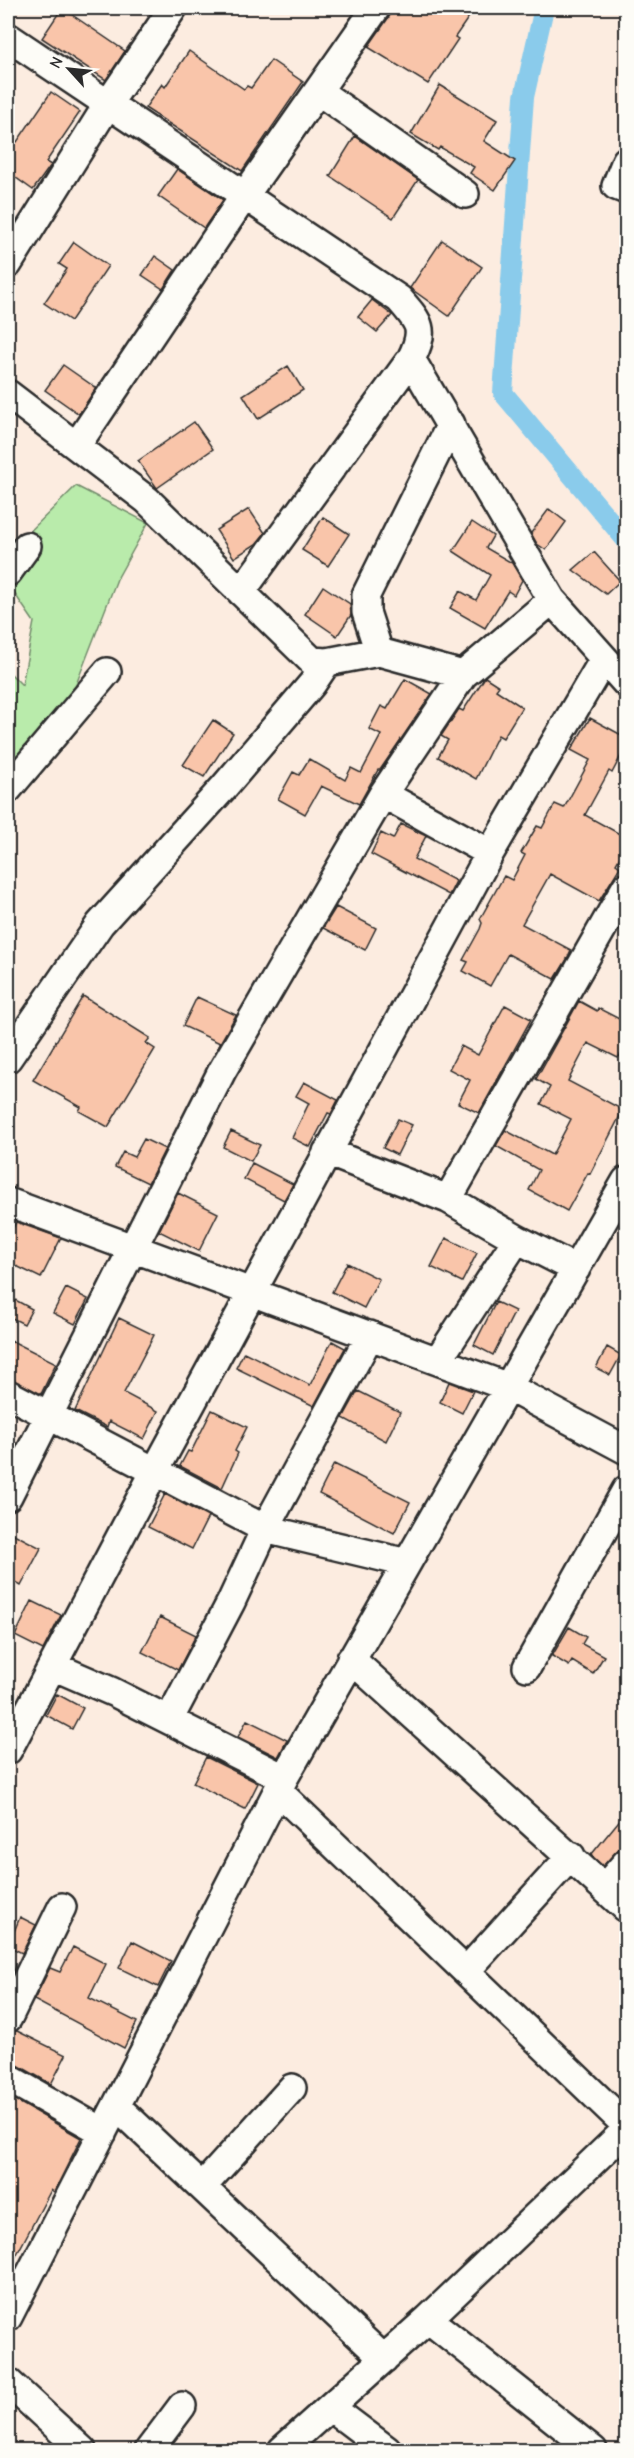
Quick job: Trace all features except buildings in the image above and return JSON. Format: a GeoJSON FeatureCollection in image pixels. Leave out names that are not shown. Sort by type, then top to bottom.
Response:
{"type":"FeatureCollection","features":[{"type":"Feature","properties":{"kind":"street"},"geometry":{"type":"LineString","coordinates":[[8,264],[108,104],[173,8]]}},
{"type":"Feature","properties":{"kind":"street"},"geometry":{"type":"LineString","coordinates":[[77,445],[245,195],[376,8]]}},
{"type":"Feature","properties":{"kind":"street"},"geometry":{"type":"LineString","coordinates":[[8,37],[399,300],[417,319],[420,338],[411,359],[241,592]]}},
{"type":"Feature","properties":{"kind":"street"},"geometry":{"type":"LineString","coordinates":[[318,91],[465,194]]}},
{"type":"Feature","properties":{"kind":"street"},"geometry":{"type":"LineString","coordinates":[[627,160],[616,186],[627,190]]}},
{"type":"Feature","properties":{"kind":"street"},"geometry":{"type":"LineString","coordinates":[[411,359],[552,600],[627,683]]}},
{"type":"Feature","properties":{"kind":"street"},"geometry":{"type":"LineString","coordinates":[[8,394],[147,500],[312,661],[327,662],[379,652],[463,675]]}},
{"type":"Feature","properties":{"kind":"street"},"geometry":{"type":"LineString","coordinates":[[379,652],[366,612],[366,595],[451,424]]}},
{"type":"Feature","properties":{"kind":"street"},"geometry":{"type":"LineString","coordinates":[[8,572],[27,546]]}},
{"type":"Feature","properties":{"kind":"street"},"geometry":{"type":"LineString","coordinates":[[8,1496],[222,1071],[383,794],[463,675],[552,600]]}},
{"type":"Feature","properties":{"kind":"street"},"geometry":{"type":"LineString","coordinates":[[8,1750],[155,1471],[490,853],[604,659]]}},
{"type":"Feature","properties":{"kind":"street"},"geometry":{"type":"LineString","coordinates":[[8,1058],[100,924],[224,787],[312,684],[327,662]]}},
{"type":"Feature","properties":{"kind":"street"},"geometry":{"type":"LineString","coordinates":[[8,789],[107,672]]}},
{"type":"Feature","properties":{"kind":"street"},"geometry":{"type":"LineString","coordinates":[[383,794],[490,853]]}},
{"type":"Feature","properties":{"kind":"street"},"geometry":{"type":"LineString","coordinates":[[448,1199],[627,887]]}},
{"type":"Feature","properties":{"kind":"street"},"geometry":{"type":"LineString","coordinates":[[327,1152],[448,1199],[517,1239],[576,1269]]}},
{"type":"Feature","properties":{"kind":"street"},"geometry":{"type":"LineString","coordinates":[[8,2317],[281,1785],[351,1659],[627,1181]]}},
{"type":"Feature","properties":{"kind":"street"},"geometry":{"type":"LineString","coordinates":[[8,1202],[508,1387],[627,1450]]}},
{"type":"Feature","properties":{"kind":"street"},"geometry":{"type":"LineString","coordinates":[[438,1360],[517,1239]]}},
{"type":"Feature","properties":{"kind":"street"},"geometry":{"type":"LineString","coordinates":[[169,1720],[231,1602],[265,1529],[370,1335]]}},
{"type":"Feature","properties":{"kind":"street"},"geometry":{"type":"LineString","coordinates":[[8,1394],[265,1529],[407,1563]]}},
{"type":"Feature","properties":{"kind":"street"},"geometry":{"type":"LineString","coordinates":[[527,1667],[627,1490]]}},
{"type":"Feature","properties":{"kind":"street"},"geometry":{"type":"LineString","coordinates":[[351,1659],[627,1908]]}},
{"type":"Feature","properties":{"kind":"street"},"geometry":{"type":"LineString","coordinates":[[53,1666],[169,1720],[281,1785],[466,1971],[627,2125]]}},
{"type":"Feature","properties":{"kind":"street"},"geometry":{"type":"LineString","coordinates":[[466,1971],[571,1856]]}},
{"type":"Feature","properties":{"kind":"street"},"geometry":{"type":"LineString","coordinates":[[604,1888],[627,1863]]}},
{"type":"Feature","properties":{"kind":"street"},"geometry":{"type":"LineString","coordinates":[[8,2019],[62,1907]]}},
{"type":"Feature","properties":{"kind":"street"},"geometry":{"type":"LineString","coordinates":[[8,2078],[103,2132]]}},
{"type":"Feature","properties":{"kind":"street"},"geometry":{"type":"LineString","coordinates":[[202,2187],[292,2088]]}},
{"type":"Feature","properties":{"kind":"street"},"geometry":{"type":"LineString","coordinates":[[116,2106],[384,2359]]}},
{"type":"Feature","properties":{"kind":"street"},"geometry":{"type":"LineString","coordinates":[[282,2451],[428,2319],[627,2130]]}},
{"type":"Feature","properties":{"kind":"street"},"geometry":{"type":"LineString","coordinates":[[428,2319],[593,2451]]}},
{"type":"Feature","properties":{"kind":"street"},"geometry":{"type":"LineString","coordinates":[[8,2382],[82,2451]]}},
{"type":"Feature","properties":{"kind":"street"},"geometry":{"type":"LineString","coordinates":[[148,2451],[182,2406]]}},
{"type":"Feature","properties":{"kind":"street"},"geometry":{"type":"LineString","coordinates":[[330,2407],[387,2451]]}},
{"type":"Feature","properties":{"kind":"green space"},"geometry":{"type":"Polygon","coordinates":[[[76,486],[148,523],[117,579],[51,749],[8,807],[8,671],[22,685],[34,622],[8,584],[8,553],[76,486]]]}},
{"type":"Feature","properties":{"kind":"waterway"},"geometry":{"type":"LineString","coordinates":[[544,8],[524,97],[503,393],[626,540]]}}]}
